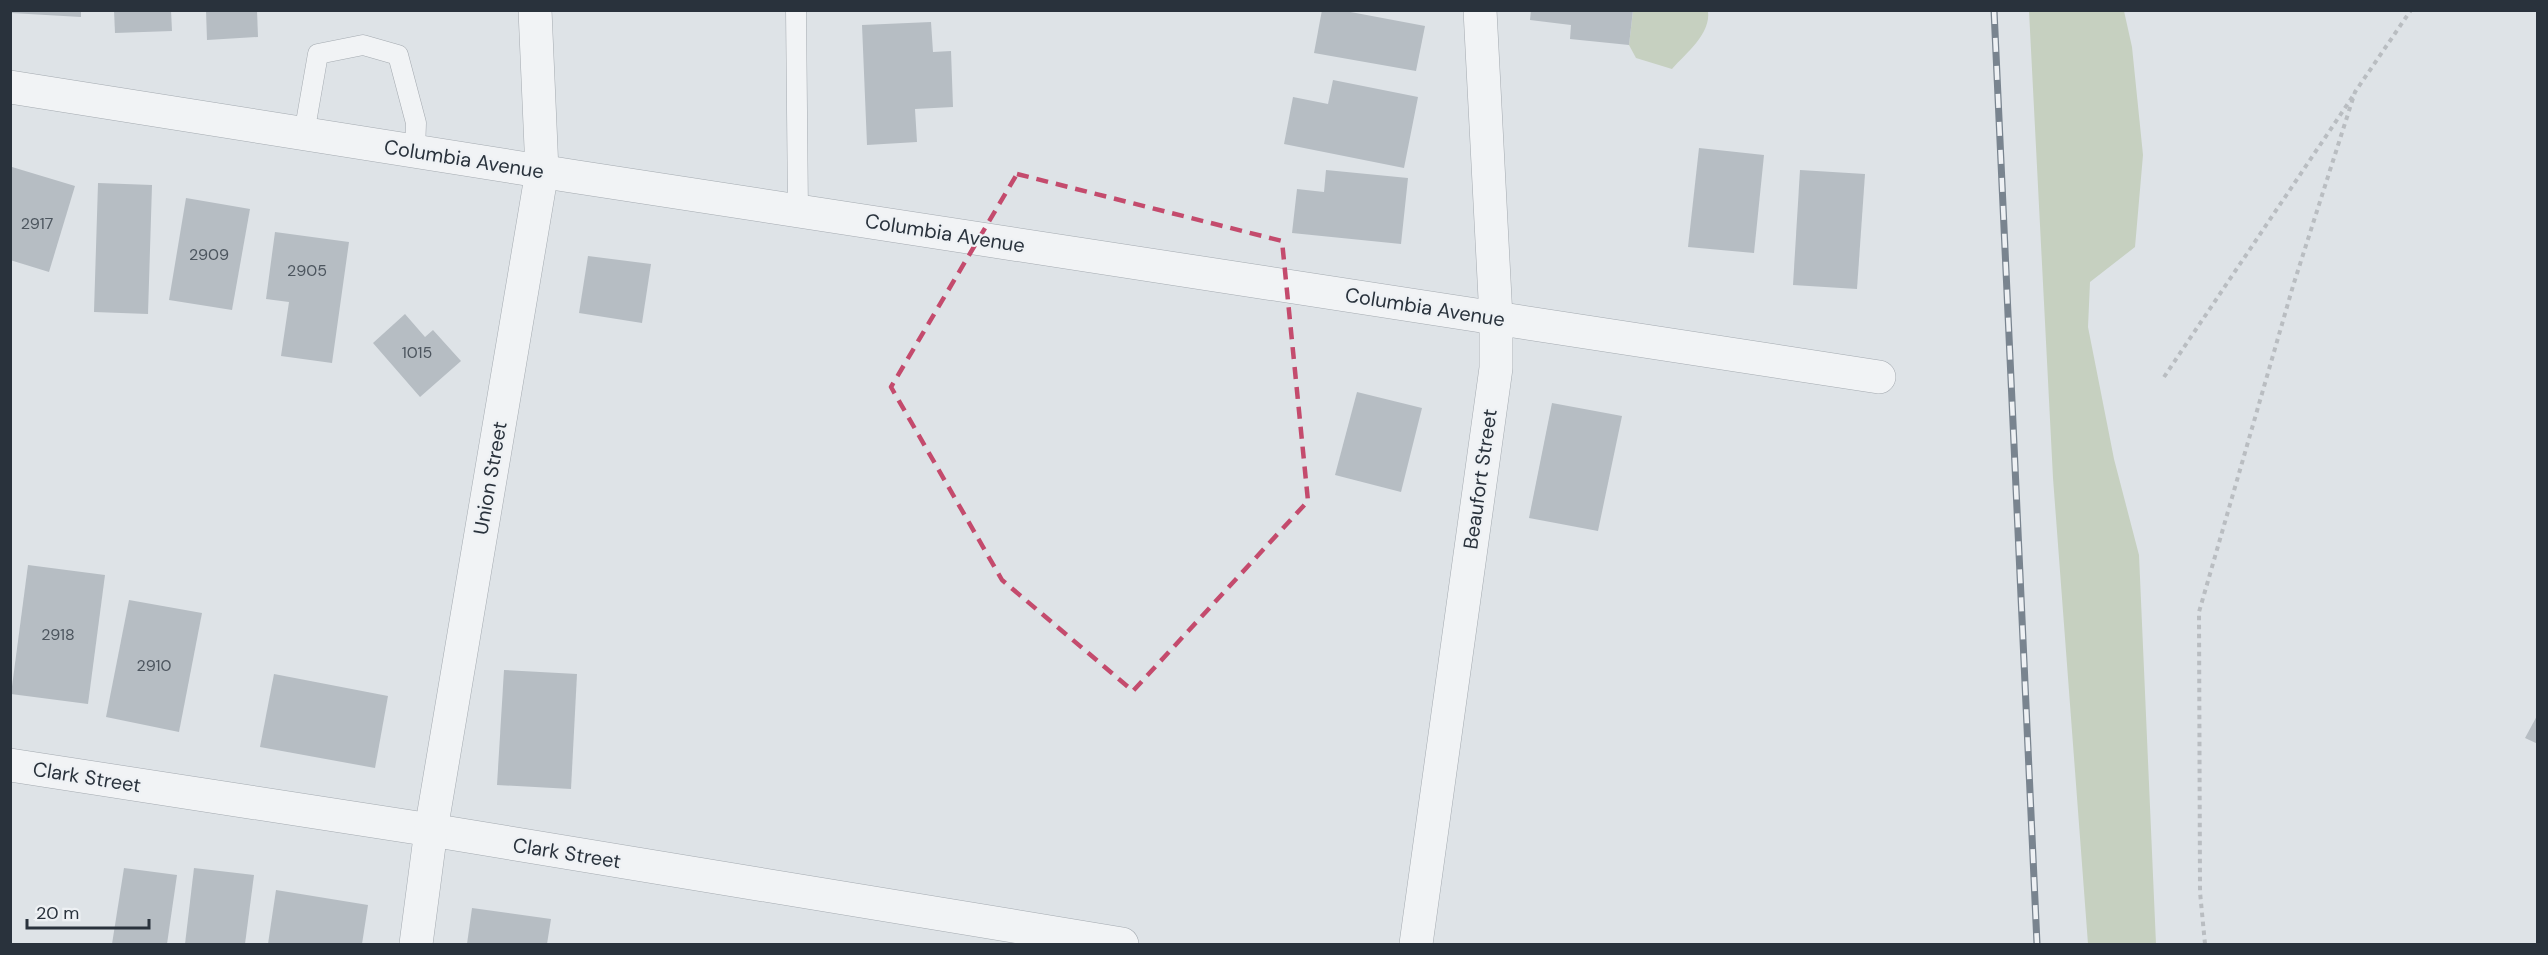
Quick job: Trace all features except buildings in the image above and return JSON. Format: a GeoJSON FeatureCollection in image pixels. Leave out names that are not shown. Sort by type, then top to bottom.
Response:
{"type":"FeatureCollection","features":[{"type":"Feature","properties":{"kind":"street","name":"Union Street"},"geometry":{"type":"LineString","coordinates":[[416,945],[431,830],[542,171],[535,10]]}},
{"type":"Feature","properties":{"kind":"street","name":"Beaufort Street"},"geometry":{"type":"LineString","coordinates":[[1416,945],[1496,368],[1496,318],[1480,10]]}},
{"type":"Feature","properties":{"kind":"street","name":"Columbia Avenue"},"geometry":{"type":"LineString","coordinates":[[10,87],[1879,377]]}},
{"type":"Feature","properties":{"kind":"street","name":"Clark Street"},"geometry":{"type":"LineString","coordinates":[[10,765],[431,830],[1122,945]]}},
{"type":"Feature","properties":{"kind":"lane"},"geometry":{"type":"LineString","coordinates":[[796,10],[798,210]]}},
{"type":"Feature","properties":{"kind":"lane"},"geometry":{"type":"LineString","coordinates":[[304,134],[318,54],[363,45],[398,55],[416,123],[415,151]]}},
{"type":"Feature","properties":{"kind":"path"},"geometry":{"type":"LineString","coordinates":[[2164,377],[2411,10]]}},
{"type":"Feature","properties":{"kind":"path"},"geometry":{"type":"LineString","coordinates":[[2205,945],[2200,892],[2199,612],[2293,286],[2355,92]]}},
{"type":"Feature","properties":{"kind":"highlighted area"},"geometry":{"type":"Polygon","coordinates":[[[1017,174],[1282,241],[1308,501],[1133,691],[1002,580],[891,387],[1017,174]]]}},
{"type":"Feature","properties":{"kind":"green space"},"geometry":{"type":"Polygon","coordinates":[[[1633,11],[1708,11],[1708,19],[1702,35],[1672,69],[1636,58],[1629,45],[1633,11]]]}},
{"type":"Feature","properties":{"kind":"green space"},"geometry":{"type":"Polygon","coordinates":[[[2029,11],[2124,11],[2132,47],[2143,155],[2135,247],[2090,282],[2088,327],[2114,459],[2139,555],[2156,944],[2088,944],[2053,478],[2029,11]]]}},
{"type":"Feature","properties":{"kind":"railway"},"geometry":{"type":"LineString","coordinates":[[1994,10],[2037,944]]}}]}
